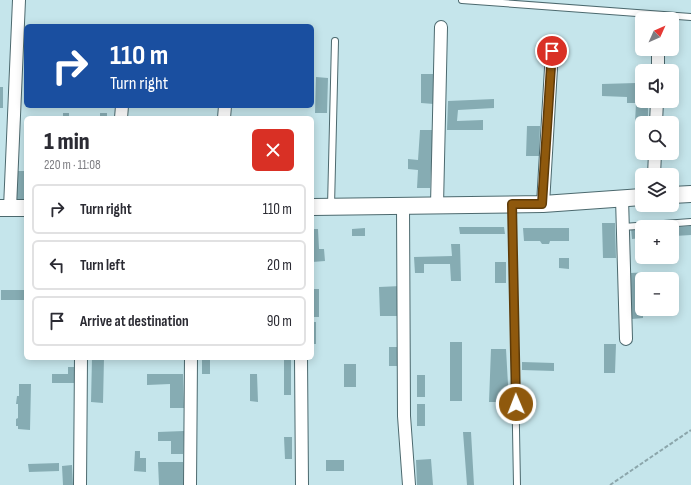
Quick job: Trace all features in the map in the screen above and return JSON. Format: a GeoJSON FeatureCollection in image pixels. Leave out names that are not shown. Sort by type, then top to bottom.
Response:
{"type":"FeatureCollection","features":[{"type":"Feature","properties":{"kind":"street"},"geometry":{"type":"LineString","coordinates":[[12,208],[19,0]]}},
{"type":"Feature","properties":{"kind":"street"},"geometry":{"type":"LineString","coordinates":[[437,205],[440,27]]}},
{"type":"Feature","properties":{"kind":"street"},"geometry":{"type":"LineString","coordinates":[[542,204],[552,51]]}},
{"type":"Feature","properties":{"kind":"street"},"geometry":{"type":"LineString","coordinates":[[679,195],[691,194]]}},
{"type":"Feature","properties":{"kind":"street"},"geometry":{"type":"LineString","coordinates":[[314,207],[542,204],[635,197]]}},
{"type":"Feature","properties":{"kind":"street"},"geometry":{"type":"LineString","coordinates":[[622,198],[626,339]]}},
{"type":"Feature","properties":{"kind":"street"},"geometry":{"type":"LineString","coordinates":[[403,206],[404,416],[409,485]]}},
{"type":"Feature","properties":{"kind":"street"},"geometry":{"type":"LineString","coordinates":[[80,485],[81,360]]}},
{"type":"Feature","properties":{"kind":"street"},"geometry":{"type":"LineString","coordinates":[[190,485],[191,360]]}},
{"type":"Feature","properties":{"kind":"street"},"geometry":{"type":"LineString","coordinates":[[301,360],[302,485]]}},
{"type":"Feature","properties":{"kind":"lane"},"geometry":{"type":"LineString","coordinates":[[462,0],[691,17]]}},
{"type":"Feature","properties":{"kind":"lane"},"geometry":{"type":"LineString","coordinates":[[331,206],[335,42]]}},
{"type":"Feature","properties":{"kind":"lane"},"geometry":{"type":"LineString","coordinates":[[512,204],[517,485]]}},
{"type":"Feature","properties":{"kind":"lane"},"geometry":{"type":"LineString","coordinates":[[623,228],[691,222]]}},
{"type":"Feature","properties":{"kind":"path"},"geometry":{"type":"LineString","coordinates":[[610,485],[691,430]]}},
{"type":"Feature","properties":{"kind":"building"},"geometry":{"type":"Polygon","coordinates":[[[421,74],[434,74],[434,104],[421,103],[421,74]]]}},
{"type":"Feature","properties":{"kind":"building"},"geometry":{"type":"Polygon","coordinates":[[[316,77],[328,78],[327,113],[315,113],[316,77]]]}},
{"type":"Feature","properties":{"kind":"building"},"geometry":{"type":"Polygon","coordinates":[[[635,83],[635,103],[627,103],[627,97],[602,96],[602,84],[635,83]]]}},
{"type":"Feature","properties":{"kind":"building"},"geometry":{"type":"Polygon","coordinates":[[[0,87],[3,87],[3,108],[0,108],[0,87]]]}},
{"type":"Feature","properties":{"kind":"building"},"geometry":{"type":"Polygon","coordinates":[[[494,99],[494,108],[458,110],[457,121],[483,120],[483,130],[447,130],[448,101],[494,99]]]}},
{"type":"Feature","properties":{"kind":"building"},"geometry":{"type":"Polygon","coordinates":[[[636,108],[648,108],[648,116],[635,116],[636,108]]]}},
{"type":"Feature","properties":{"kind":"building"},"geometry":{"type":"Polygon","coordinates":[[[63,113],[69,113],[69,116],[63,116],[63,113]]]}},
{"type":"Feature","properties":{"kind":"building"},"geometry":{"type":"Polygon","coordinates":[[[100,113],[107,113],[107,116],[100,116],[100,113]]]}},
{"type":"Feature","properties":{"kind":"building"},"geometry":{"type":"Polygon","coordinates":[[[527,126],[540,126],[539,156],[526,156],[527,126]]]}},
{"type":"Feature","properties":{"kind":"building"},"geometry":{"type":"Polygon","coordinates":[[[420,130],[433,130],[430,188],[417,188],[418,170],[408,169],[408,159],[418,160],[420,130]]]}},
{"type":"Feature","properties":{"kind":"building"},"geometry":{"type":"Polygon","coordinates":[[[17,171],[24,171],[24,199],[16,199],[17,171]]]}},
{"type":"Feature","properties":{"kind":"building"},"geometry":{"type":"Polygon","coordinates":[[[602,223],[615,223],[616,258],[603,258],[602,223]]]}},
{"type":"Feature","properties":{"kind":"building"},"geometry":{"type":"Polygon","coordinates":[[[691,226],[691,235],[679,236],[679,227],[691,226]]]}},
{"type":"Feature","properties":{"kind":"building"},"geometry":{"type":"Polygon","coordinates":[[[459,227],[504,227],[505,234],[460,234],[459,227]]]}},
{"type":"Feature","properties":{"kind":"building"},"geometry":{"type":"Polygon","coordinates":[[[365,228],[365,236],[352,236],[352,229],[365,228]]]}},
{"type":"Feature","properties":{"kind":"building"},"geometry":{"type":"Polygon","coordinates":[[[523,228],[569,228],[569,241],[550,241],[549,244],[542,244],[540,241],[524,241],[523,228]]]}},
{"type":"Feature","properties":{"kind":"building"},"geometry":{"type":"Polygon","coordinates":[[[631,228],[635,228],[635,239],[632,239],[631,228]]]}},
{"type":"Feature","properties":{"kind":"building"},"geometry":{"type":"Polygon","coordinates":[[[314,229],[318,229],[319,249],[324,249],[325,261],[314,262],[314,229]]]}},
{"type":"Feature","properties":{"kind":"building"},"geometry":{"type":"Polygon","coordinates":[[[451,244],[460,244],[461,281],[451,281],[450,264],[424,264],[424,273],[415,273],[414,257],[452,256],[451,244]]]}},
{"type":"Feature","properties":{"kind":"building"},"geometry":{"type":"Polygon","coordinates":[[[559,258],[569,258],[569,269],[559,268],[559,258]]]}},
{"type":"Feature","properties":{"kind":"building"},"geometry":{"type":"Polygon","coordinates":[[[495,262],[506,262],[506,283],[495,283],[495,262]]]}},
{"type":"Feature","properties":{"kind":"building"},"geometry":{"type":"Polygon","coordinates":[[[630,273],[635,273],[635,316],[643,316],[643,318],[632,319],[630,273]]]}},
{"type":"Feature","properties":{"kind":"building"},"geometry":{"type":"Polygon","coordinates":[[[401,286],[402,316],[380,316],[379,287],[401,286]]]}},
{"type":"Feature","properties":{"kind":"building"},"geometry":{"type":"Polygon","coordinates":[[[314,289],[319,289],[319,317],[314,317],[314,289]]]}},
{"type":"Feature","properties":{"kind":"building"},"geometry":{"type":"Polygon","coordinates":[[[1,290],[24,290],[24,300],[1,300],[1,290]]]}},
{"type":"Feature","properties":{"kind":"building"},"geometry":{"type":"Polygon","coordinates":[[[314,322],[316,322],[316,344],[314,344],[314,322]]]}},
{"type":"Feature","properties":{"kind":"building"},"geometry":{"type":"Polygon","coordinates":[[[450,342],[462,342],[462,401],[450,401],[450,342]]]}},
{"type":"Feature","properties":{"kind":"building"},"geometry":{"type":"Polygon","coordinates":[[[604,344],[616,344],[615,373],[604,373],[604,344]]]}},
{"type":"Feature","properties":{"kind":"building"},"geometry":{"type":"Polygon","coordinates":[[[389,347],[399,347],[398,366],[389,366],[389,347]]]}},
{"type":"Feature","properties":{"kind":"building"},"geometry":{"type":"Polygon","coordinates":[[[491,349],[506,349],[509,402],[489,402],[491,349]]]}},
{"type":"Feature","properties":{"kind":"building"},"geometry":{"type":"Polygon","coordinates":[[[92,360],[104,360],[103,403],[91,402],[92,360]]]}},
{"type":"Feature","properties":{"kind":"building"},"geometry":{"type":"Polygon","coordinates":[[[202,360],[210,360],[210,374],[202,374],[202,360]]]}},
{"type":"Feature","properties":{"kind":"building"},"geometry":{"type":"Polygon","coordinates":[[[284,360],[291,360],[291,395],[284,395],[284,360]]]}},
{"type":"Feature","properties":{"kind":"building"},"geometry":{"type":"Polygon","coordinates":[[[522,362],[554,363],[554,371],[522,370],[522,362]]]}},
{"type":"Feature","properties":{"kind":"building"},"geometry":{"type":"Polygon","coordinates":[[[344,364],[356,364],[356,387],[344,387],[344,364]]]}},
{"type":"Feature","properties":{"kind":"building"},"geometry":{"type":"Polygon","coordinates":[[[68,367],[75,367],[75,383],[52,383],[52,374],[68,374],[68,367]]]}},
{"type":"Feature","properties":{"kind":"building"},"geometry":{"type":"Polygon","coordinates":[[[147,374],[183,374],[184,408],[170,408],[170,384],[147,385],[147,374]]]}},
{"type":"Feature","properties":{"kind":"building"},"geometry":{"type":"Polygon","coordinates":[[[250,374],[257,374],[258,402],[250,401],[250,374]]]}},
{"type":"Feature","properties":{"kind":"building"},"geometry":{"type":"Polygon","coordinates":[[[417,375],[425,375],[425,397],[417,397],[417,375]]]}},
{"type":"Feature","properties":{"kind":"building"},"geometry":{"type":"Polygon","coordinates":[[[19,384],[31,384],[30,430],[18,429],[18,426],[16,426],[16,419],[18,418],[18,404],[16,404],[17,396],[19,396],[19,384]]]}},
{"type":"Feature","properties":{"kind":"building"},"geometry":{"type":"Polygon","coordinates":[[[417,404],[425,404],[425,426],[417,426],[417,404]]]}},
{"type":"Feature","properties":{"kind":"building"},"geometry":{"type":"Polygon","coordinates":[[[184,431],[183,454],[171,454],[171,441],[158,441],[158,432],[184,431]]]}},
{"type":"Feature","properties":{"kind":"building"},"geometry":{"type":"Polygon","coordinates":[[[463,432],[471,432],[474,485],[467,485],[463,432]]]}},
{"type":"Feature","properties":{"kind":"building"},"geometry":{"type":"Polygon","coordinates":[[[284,437],[292,437],[292,459],[285,459],[284,437]]]}},
{"type":"Feature","properties":{"kind":"building"},"geometry":{"type":"Polygon","coordinates":[[[135,451],[140,451],[140,458],[146,458],[146,472],[134,471],[135,451]]]}},
{"type":"Feature","properties":{"kind":"building"},"geometry":{"type":"Polygon","coordinates":[[[431,459],[433,485],[417,485],[416,460],[431,459]]]}},
{"type":"Feature","properties":{"kind":"building"},"geometry":{"type":"Polygon","coordinates":[[[326,460],[344,460],[344,471],[326,471],[326,460]]]}},
{"type":"Feature","properties":{"kind":"building"},"geometry":{"type":"Polygon","coordinates":[[[158,462],[183,462],[183,485],[159,485],[158,462]]]}},
{"type":"Feature","properties":{"kind":"building"},"geometry":{"type":"Polygon","coordinates":[[[59,463],[59,471],[29,472],[28,464],[59,463]]]}},
{"type":"Feature","properties":{"kind":"building"},"geometry":{"type":"Polygon","coordinates":[[[72,465],[73,485],[63,485],[62,466],[72,465]]]}},
{"type":"Feature","properties":{"kind":"route"},"geometry":{"type":"LineString","coordinates":[[516,404],[512,204],[542,204],[552,51]]}}]}
